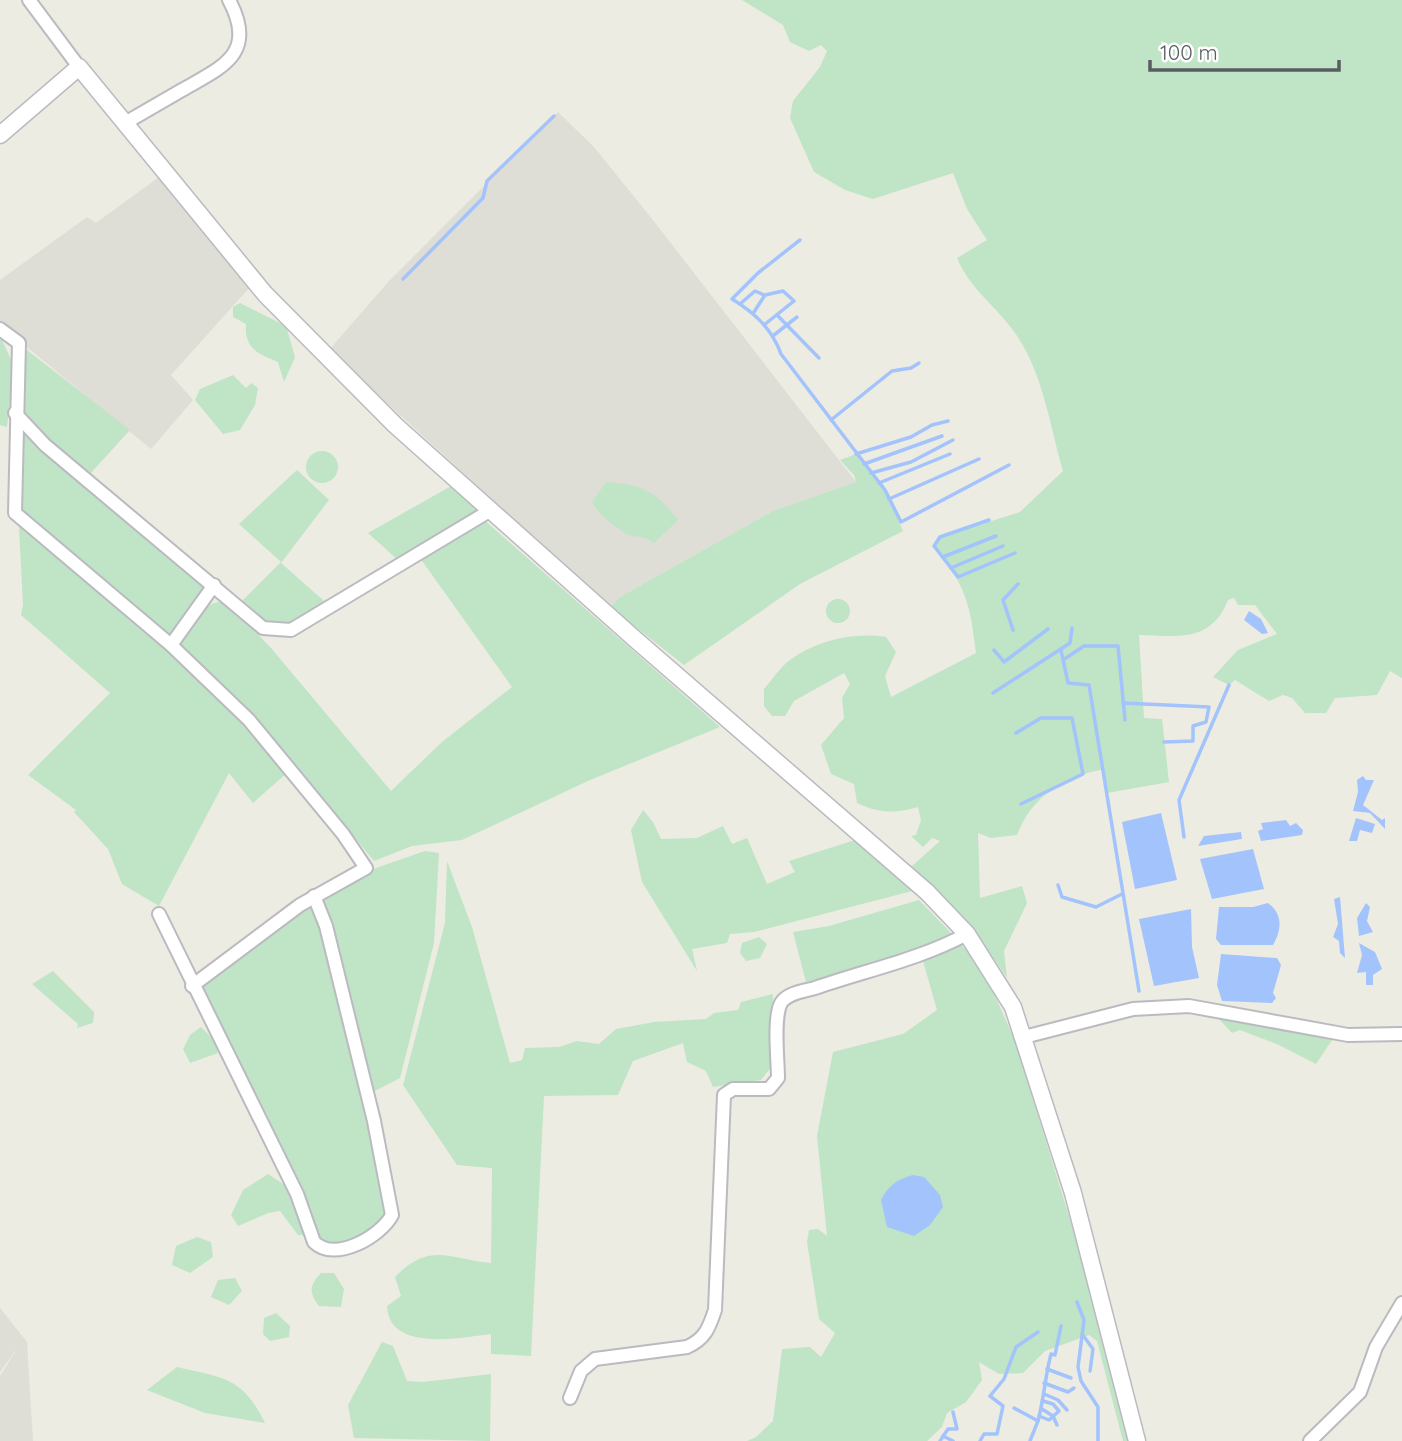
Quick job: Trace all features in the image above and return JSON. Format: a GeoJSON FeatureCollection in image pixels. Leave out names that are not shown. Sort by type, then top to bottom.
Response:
{"type":"FeatureCollection","features":[{"type":"Feature","properties":{"kind":"street"},"geometry":{"type":"LineString","coordinates":[[29,0],[200,218],[299,330],[396,425],[927,892],[967,934],[998,980],[1024,1037],[1073,1193],[1137,1441]]}},
{"type":"Feature","properties":{"kind":"street"},"geometry":{"type":"LineString","coordinates":[[125,123],[223,68],[236,49],[239,36],[229,0]]}},
{"type":"Feature","properties":{"kind":"street"},"geometry":{"type":"LineString","coordinates":[[0,135],[79,67]]}},
{"type":"Feature","properties":{"kind":"street"},"geometry":{"type":"LineString","coordinates":[[0,329],[19,343],[15,413],[15,513],[171,645],[272,747],[363,860],[366,868],[314,896],[192,986]]}},
{"type":"Feature","properties":{"kind":"street"},"geometry":{"type":"LineString","coordinates":[[15,413],[45,445],[263,628],[291,630],[491,510]]}},
{"type":"Feature","properties":{"kind":"street"},"geometry":{"type":"LineString","coordinates":[[171,645],[214,585]]}},
{"type":"Feature","properties":{"kind":"street"},"geometry":{"type":"LineString","coordinates":[[159,914],[192,986],[297,1194],[314,1242],[319,1247],[333,1249],[364,1240],[380,1231],[391,1215],[388,1188],[326,926],[314,896]]}},
{"type":"Feature","properties":{"kind":"street"},"geometry":{"type":"LineString","coordinates":[[570,1398],[581,1371],[595,1359],[687,1347],[699,1342],[709,1328],[715,1310],[724,1095],[733,1089],[769,1089],[774,1085],[778,1078],[778,1014],[782,1002],[789,996],[828,983],[921,957],[967,934]]}},
{"type":"Feature","properties":{"kind":"street"},"geometry":{"type":"LineString","coordinates":[[1024,1037],[1133,1009],[1189,1006],[1348,1035],[1402,1034]]}},
{"type":"Feature","properties":{"kind":"street"},"geometry":{"type":"LineString","coordinates":[[1310,1441],[1360,1392],[1376,1348],[1402,1303]]}},
{"type":"Feature","properties":{"kind":"shaded area"},"geometry":{"type":"Polygon","coordinates":[[[558,112],[594,147],[649,215],[856,482],[773,511],[620,597],[610,607],[329,350],[389,281],[558,112]]]}},
{"type":"Feature","properties":{"kind":"shaded area"},"geometry":{"type":"Polygon","coordinates":[[[159,177],[250,287],[171,375],[193,400],[151,449],[0,325],[0,280],[87,217],[96,223],[159,177]]]}},
{"type":"Feature","properties":{"kind":"shaded area"},"geometry":{"type":"Polygon","coordinates":[[[0,1308],[27,1342],[33,1441],[0,1441],[0,1376],[19,1346],[0,1372],[0,1308]]]}},
{"type":"Feature","properties":{"kind":"green space"},"geometry":{"type":"Polygon","coordinates":[[[742,0],[1402,0],[1402,678],[1390,671],[1377,695],[1335,698],[1326,713],[1305,713],[1292,698],[1283,695],[1269,701],[1235,680],[1229,685],[1213,677],[1238,650],[1277,634],[1255,605],[1238,605],[1234,598],[1228,600],[1221,614],[1203,630],[1180,636],[1139,635],[1144,718],[1162,719],[1169,782],[1107,793],[1104,769],[1089,773],[1051,790],[1031,809],[1017,835],[991,838],[978,833],[980,898],[1022,886],[1027,903],[1004,951],[1007,978],[978,936],[912,866],[940,841],[932,838],[923,847],[911,836],[916,835],[921,820],[918,807],[902,811],[880,811],[857,803],[854,784],[831,774],[821,745],[844,718],[842,698],[850,684],[844,673],[794,701],[785,716],[772,716],[764,706],[764,689],[790,660],[812,647],[836,639],[886,637],[896,652],[885,676],[891,697],[976,653],[965,596],[934,546],[940,537],[1020,512],[1063,471],[1046,403],[1035,370],[1019,339],[970,281],[957,258],[987,240],[967,209],[953,173],[873,199],[845,190],[814,172],[790,118],[793,101],[820,67],[827,51],[821,45],[809,51],[790,42],[783,25],[742,0]]]}},
{"type":"Feature","properties":{"kind":"green space"},"geometry":{"type":"Polygon","coordinates":[[[240,303],[286,326],[295,357],[284,382],[278,362],[254,349],[247,339],[246,324],[233,317],[233,307],[240,303]]]}},
{"type":"Feature","properties":{"kind":"green space"},"geometry":{"type":"Polygon","coordinates":[[[0,336],[14,366],[7,427],[0,425],[0,336]]]}},
{"type":"Feature","properties":{"kind":"green space"},"geometry":{"type":"Polygon","coordinates":[[[23,347],[130,430],[89,475],[22,414],[23,347]]]}},
{"type":"Feature","properties":{"kind":"green space"},"geometry":{"type":"Polygon","coordinates":[[[233,375],[246,388],[251,383],[258,388],[255,405],[240,430],[223,434],[195,400],[200,389],[233,375]]]}},
{"type":"Feature","properties":{"kind":"green space"},"geometry":{"type":"Polygon","coordinates":[[[24,428],[204,587],[172,633],[166,635],[111,584],[25,515],[17,503],[24,428]]]}},
{"type":"Feature","properties":{"kind":"green space"},"geometry":{"type":"Polygon","coordinates":[[[322,451],[333,456],[338,467],[333,478],[322,483],[311,478],[306,467],[311,456],[322,451]]]}},
{"type":"Feature","properties":{"kind":"green space"},"geometry":{"type":"Polygon","coordinates":[[[856,454],[885,490],[903,531],[800,584],[684,665],[610,607],[620,597],[773,511],[856,482],[854,475],[840,460],[856,454]]]}},
{"type":"Feature","properties":{"kind":"green space"},"geometry":{"type":"Polygon","coordinates":[[[297,470],[329,500],[281,563],[324,601],[300,618],[273,624],[253,613],[241,602],[281,562],[239,524],[297,470]]]}},
{"type":"Feature","properties":{"kind":"green space"},"geometry":{"type":"Polygon","coordinates":[[[606,482],[648,491],[678,520],[654,543],[627,534],[598,511],[592,502],[606,482]]]}},
{"type":"Feature","properties":{"kind":"green space"},"geometry":{"type":"Polygon","coordinates":[[[453,485],[478,510],[475,515],[398,560],[368,533],[453,485]]]}},
{"type":"Feature","properties":{"kind":"green space"},"geometry":{"type":"Polygon","coordinates":[[[484,520],[720,727],[590,780],[462,840],[412,846],[374,861],[273,738],[183,651],[180,639],[205,608],[211,604],[227,602],[271,648],[391,791],[442,742],[512,687],[420,558],[484,520]]]}},
{"type":"Feature","properties":{"kind":"green space"},"geometry":{"type":"Polygon","coordinates":[[[23,525],[156,636],[225,702],[288,772],[253,803],[229,773],[159,906],[122,884],[108,849],[74,812],[76,810],[28,775],[110,693],[21,615],[23,605],[19,527],[23,525]]]}},
{"type":"Feature","properties":{"kind":"green space"},"geometry":{"type":"Polygon","coordinates":[[[838,599],[847,602],[850,611],[847,620],[838,623],[829,620],[826,611],[829,602],[838,599]]]}},
{"type":"Feature","properties":{"kind":"green space"},"geometry":{"type":"Polygon","coordinates":[[[643,810],[653,822],[661,839],[697,838],[723,826],[732,844],[747,838],[767,884],[795,872],[789,861],[855,840],[912,891],[754,932],[730,934],[727,943],[692,949],[697,971],[642,882],[631,830],[643,810]]]}},
{"type":"Feature","properties":{"kind":"green space"},"geometry":{"type":"Polygon","coordinates":[[[425,851],[439,853],[434,943],[400,1078],[371,1093],[319,898],[376,868],[425,851]]]}},
{"type":"Feature","properties":{"kind":"green space"},"geometry":{"type":"Polygon","coordinates":[[[447,861],[472,927],[510,1063],[522,1060],[525,1048],[559,1047],[577,1041],[599,1044],[616,1029],[654,1022],[706,1019],[714,1013],[738,1010],[741,1002],[773,994],[772,1066],[761,1080],[713,1087],[706,1071],[687,1062],[683,1043],[633,1061],[618,1095],[544,1096],[531,1356],[491,1354],[491,1334],[445,1339],[412,1336],[391,1321],[387,1306],[401,1296],[395,1277],[419,1259],[440,1255],[491,1263],[492,1168],[457,1165],[403,1085],[445,923],[447,861]]]}},
{"type":"Feature","properties":{"kind":"green space"},"geometry":{"type":"Polygon","coordinates":[[[312,900],[368,1112],[387,1211],[369,1232],[342,1243],[323,1243],[316,1232],[303,1194],[224,1040],[203,987],[209,977],[312,900]]]}},
{"type":"Feature","properties":{"kind":"green space"},"geometry":{"type":"Polygon","coordinates":[[[919,900],[953,935],[914,955],[806,982],[793,932],[829,926],[919,900]]]}},
{"type":"Feature","properties":{"kind":"green space"},"geometry":{"type":"Polygon","coordinates":[[[759,937],[767,944],[760,958],[746,961],[740,953],[742,943],[759,937]]]}},
{"type":"Feature","properties":{"kind":"green space"},"geometry":{"type":"Polygon","coordinates":[[[961,944],[984,971],[1015,1041],[1088,1278],[1130,1441],[1123,1441],[1097,1341],[1089,1335],[1045,1351],[1023,1373],[999,1374],[979,1362],[982,1380],[966,1402],[947,1413],[942,1427],[927,1441],[747,1441],[756,1437],[773,1421],[782,1349],[810,1347],[821,1357],[835,1333],[819,1319],[807,1242],[809,1230],[818,1229],[827,1236],[817,1136],[833,1052],[903,1034],[937,1010],[923,961],[961,944]]]}},
{"type":"Feature","properties":{"kind":"green space"},"geometry":{"type":"Polygon","coordinates":[[[53,971],[94,1012],[93,1023],[77,1028],[78,1024],[32,984],[53,971]]]}},
{"type":"Feature","properties":{"kind":"green space"},"geometry":{"type":"Polygon","coordinates":[[[1219,1019],[1334,1037],[1316,1064],[1279,1045],[1240,1030],[1232,1033],[1219,1019]]]}},
{"type":"Feature","properties":{"kind":"green space"},"geometry":{"type":"Polygon","coordinates":[[[201,1027],[214,1040],[218,1053],[190,1063],[183,1049],[190,1035],[201,1027]]]}},
{"type":"Feature","properties":{"kind":"green space"},"geometry":{"type":"Polygon","coordinates":[[[268,1174],[289,1188],[305,1235],[298,1235],[280,1211],[268,1213],[238,1226],[231,1215],[243,1190],[268,1174]]]}},
{"type":"Feature","properties":{"kind":"green space"},"geometry":{"type":"Polygon","coordinates":[[[197,1237],[211,1242],[213,1257],[190,1273],[172,1265],[176,1246],[197,1237]]]}},
{"type":"Feature","properties":{"kind":"green space"},"geometry":{"type":"Polygon","coordinates":[[[321,1273],[334,1273],[344,1289],[341,1307],[319,1306],[315,1301],[312,1289],[314,1281],[321,1273]]]}},
{"type":"Feature","properties":{"kind":"green space"},"geometry":{"type":"Polygon","coordinates":[[[235,1278],[242,1291],[229,1305],[211,1297],[218,1280],[235,1278]]]}},
{"type":"Feature","properties":{"kind":"green space"},"geometry":{"type":"Polygon","coordinates":[[[276,1313],[290,1326],[289,1337],[270,1341],[263,1334],[264,1318],[276,1313]]]}},
{"type":"Feature","properties":{"kind":"green space"},"geometry":{"type":"Polygon","coordinates":[[[382,1342],[393,1346],[407,1381],[423,1382],[491,1374],[490,1441],[354,1438],[348,1405],[382,1342]]]}},
{"type":"Feature","properties":{"kind":"green space"},"geometry":{"type":"Polygon","coordinates":[[[177,1367],[230,1382],[248,1396],[265,1423],[205,1413],[147,1390],[177,1367]]]}},
{"type":"Feature","properties":{"kind":"water"},"geometry":{"type":"Polygon","coordinates":[[[1249,611],[1261,619],[1268,633],[1262,634],[1244,620],[1249,611]]]}},
{"type":"Feature","properties":{"kind":"water"},"geometry":{"type":"Polygon","coordinates":[[[1363,776],[1366,780],[1374,780],[1363,805],[1382,820],[1385,818],[1385,829],[1370,813],[1353,811],[1358,792],[1357,780],[1363,776]]]}},
{"type":"Feature","properties":{"kind":"water"},"geometry":{"type":"Polygon","coordinates":[[[1161,813],[1177,880],[1135,889],[1122,822],[1161,813]]]}},
{"type":"Feature","properties":{"kind":"water"},"geometry":{"type":"Polygon","coordinates":[[[1356,818],[1375,824],[1372,833],[1360,830],[1357,841],[1349,841],[1356,818]]]}},
{"type":"Feature","properties":{"kind":"water"},"geometry":{"type":"Polygon","coordinates":[[[1286,820],[1290,826],[1296,823],[1303,830],[1302,835],[1261,841],[1258,831],[1263,829],[1261,823],[1286,820]]]}},
{"type":"Feature","properties":{"kind":"water"},"geometry":{"type":"Polygon","coordinates":[[[1241,832],[1242,839],[1198,846],[1204,836],[1241,832]]]}},
{"type":"Feature","properties":{"kind":"water"},"geometry":{"type":"Polygon","coordinates":[[[1253,849],[1264,889],[1212,899],[1200,859],[1253,849]]]}},
{"type":"Feature","properties":{"kind":"water"},"geometry":{"type":"Polygon","coordinates":[[[1340,897],[1345,958],[1340,953],[1339,941],[1333,937],[1338,924],[1334,899],[1340,897]]]}},
{"type":"Feature","properties":{"kind":"water"},"geometry":{"type":"Polygon","coordinates":[[[1268,903],[1280,922],[1273,945],[1221,945],[1216,939],[1219,907],[1253,907],[1268,903]]]}},
{"type":"Feature","properties":{"kind":"water"},"geometry":{"type":"Polygon","coordinates":[[[1366,903],[1370,907],[1367,921],[1373,932],[1359,936],[1357,918],[1366,903]]]}},
{"type":"Feature","properties":{"kind":"water"},"geometry":{"type":"Polygon","coordinates":[[[1191,909],[1192,947],[1199,978],[1154,986],[1139,919],[1191,909]]]}},
{"type":"Feature","properties":{"kind":"water"},"geometry":{"type":"Polygon","coordinates":[[[1359,943],[1375,952],[1382,969],[1373,975],[1373,985],[1366,985],[1366,972],[1357,973],[1362,955],[1359,943]]]}},
{"type":"Feature","properties":{"kind":"water"},"geometry":{"type":"Polygon","coordinates":[[[1221,954],[1277,958],[1281,965],[1273,993],[1276,998],[1272,1003],[1222,1001],[1217,985],[1221,954]]]}},
{"type":"Feature","properties":{"kind":"water"},"geometry":{"type":"Polygon","coordinates":[[[913,1175],[924,1177],[940,1195],[943,1207],[930,1225],[914,1236],[887,1227],[881,1200],[894,1184],[913,1175]]]}},
{"type":"Feature","properties":{"kind":"waterway"},"geometry":{"type":"LineString","coordinates":[[403,279],[483,198],[487,181],[554,116]]}},
{"type":"Feature","properties":{"kind":"waterway"},"geometry":{"type":"LineString","coordinates":[[800,240],[758,273],[732,299],[768,329],[781,354],[885,490],[901,522],[1009,465]]}},
{"type":"Feature","properties":{"kind":"waterway"},"geometry":{"type":"LineString","coordinates":[[740,304],[755,291],[764,295]]}},
{"type":"Feature","properties":{"kind":"waterway"},"geometry":{"type":"LineString","coordinates":[[754,312],[765,295],[783,291],[794,301],[764,325]]}},
{"type":"Feature","properties":{"kind":"waterway"},"geometry":{"type":"LineString","coordinates":[[777,315],[819,358]]}},
{"type":"Feature","properties":{"kind":"waterway"},"geometry":{"type":"LineString","coordinates":[[774,335],[797,317]]}},
{"type":"Feature","properties":{"kind":"waterway"},"geometry":{"type":"LineString","coordinates":[[831,420],[892,371],[911,368],[919,363]]}},
{"type":"Feature","properties":{"kind":"waterway"},"geometry":{"type":"LineString","coordinates":[[856,454],[911,437],[932,425],[948,421]]}},
{"type":"Feature","properties":{"kind":"waterway"},"geometry":{"type":"LineString","coordinates":[[864,464],[942,436]]}},
{"type":"Feature","properties":{"kind":"waterway"},"geometry":{"type":"LineString","coordinates":[[871,473],[911,462],[953,440]]}},
{"type":"Feature","properties":{"kind":"waterway"},"geometry":{"type":"LineString","coordinates":[[879,483],[950,454]]}},
{"type":"Feature","properties":{"kind":"waterway"},"geometry":{"type":"LineString","coordinates":[[889,499],[979,459]]}},
{"type":"Feature","properties":{"kind":"waterway"},"geometry":{"type":"LineString","coordinates":[[989,520],[940,537],[934,546],[958,577],[1015,553]]}},
{"type":"Feature","properties":{"kind":"waterway"},"geometry":{"type":"LineString","coordinates":[[943,557],[996,536]]}},
{"type":"Feature","properties":{"kind":"waterway"},"geometry":{"type":"LineString","coordinates":[[951,568],[1003,546]]}},
{"type":"Feature","properties":{"kind":"waterway"},"geometry":{"type":"LineString","coordinates":[[1013,630],[1003,600],[1018,584]]}},
{"type":"Feature","properties":{"kind":"waterway"},"geometry":{"type":"LineString","coordinates":[[993,693],[1070,643],[1072,628]]}},
{"type":"Feature","properties":{"kind":"waterway"},"geometry":{"type":"LineString","coordinates":[[994,650],[1004,662],[1048,629]]}},
{"type":"Feature","properties":{"kind":"waterway"},"geometry":{"type":"LineString","coordinates":[[1063,660],[1084,646],[1118,646],[1125,720]]}},
{"type":"Feature","properties":{"kind":"waterway"},"geometry":{"type":"LineString","coordinates":[[1061,650],[1068,683],[1089,685],[1139,991]]}},
{"type":"Feature","properties":{"kind":"waterway"},"geometry":{"type":"LineString","coordinates":[[1184,837],[1179,800],[1229,685]]}},
{"type":"Feature","properties":{"kind":"waterway"},"geometry":{"type":"LineString","coordinates":[[1123,703],[1209,707],[1206,722],[1193,726],[1193,741],[1164,742]]}},
{"type":"Feature","properties":{"kind":"waterway"},"geometry":{"type":"LineString","coordinates":[[1016,733],[1041,718],[1072,718],[1083,774],[1021,804]]}},
{"type":"Feature","properties":{"kind":"waterway"},"geometry":{"type":"LineString","coordinates":[[1058,885],[1062,897],[1096,907],[1122,894]]}},
{"type":"Feature","properties":{"kind":"waterway"},"geometry":{"type":"LineString","coordinates":[[1077,1302],[1084,1320],[1078,1367],[1081,1381],[1098,1407],[1098,1441]]}},
{"type":"Feature","properties":{"kind":"waterway"},"geometry":{"type":"LineString","coordinates":[[1014,1408],[1038,1421],[1051,1354],[1055,1355],[1061,1326]]}},
{"type":"Feature","properties":{"kind":"waterway"},"geometry":{"type":"LineString","coordinates":[[980,1441],[984,1434],[997,1434],[1003,1406],[990,1396],[1004,1379],[1016,1347],[1038,1332]]}},
{"type":"Feature","properties":{"kind":"waterway"},"geometry":{"type":"LineString","coordinates":[[1082,1334],[1093,1349],[1090,1371]]}},
{"type":"Feature","properties":{"kind":"waterway"},"geometry":{"type":"LineString","coordinates":[[1047,1369],[1071,1378]]}},
{"type":"Feature","properties":{"kind":"waterway"},"geometry":{"type":"LineString","coordinates":[[1044,1383],[1068,1392],[1074,1388]]}},
{"type":"Feature","properties":{"kind":"waterway"},"geometry":{"type":"LineString","coordinates":[[1044,1394],[1058,1400],[1067,1410]]}},
{"type":"Feature","properties":{"kind":"waterway"},"geometry":{"type":"LineString","coordinates":[[1039,1416],[1049,1420],[1059,1411],[1053,1404],[1043,1401]]}},
{"type":"Feature","properties":{"kind":"waterway"},"geometry":{"type":"LineString","coordinates":[[1042,1409],[1053,1416],[1057,1425]]}},
{"type":"Feature","properties":{"kind":"waterway"},"geometry":{"type":"LineString","coordinates":[[940,1441],[948,1429],[957,1429],[953,1412]]}},
{"type":"Feature","properties":{"kind":"waterway"},"geometry":{"type":"LineString","coordinates":[[1030,1441],[1038,1421]]}},
{"type":"Feature","properties":{"kind":"waterway"},"geometry":{"type":"LineString","coordinates":[[943,1436],[953,1441]]}}]}
